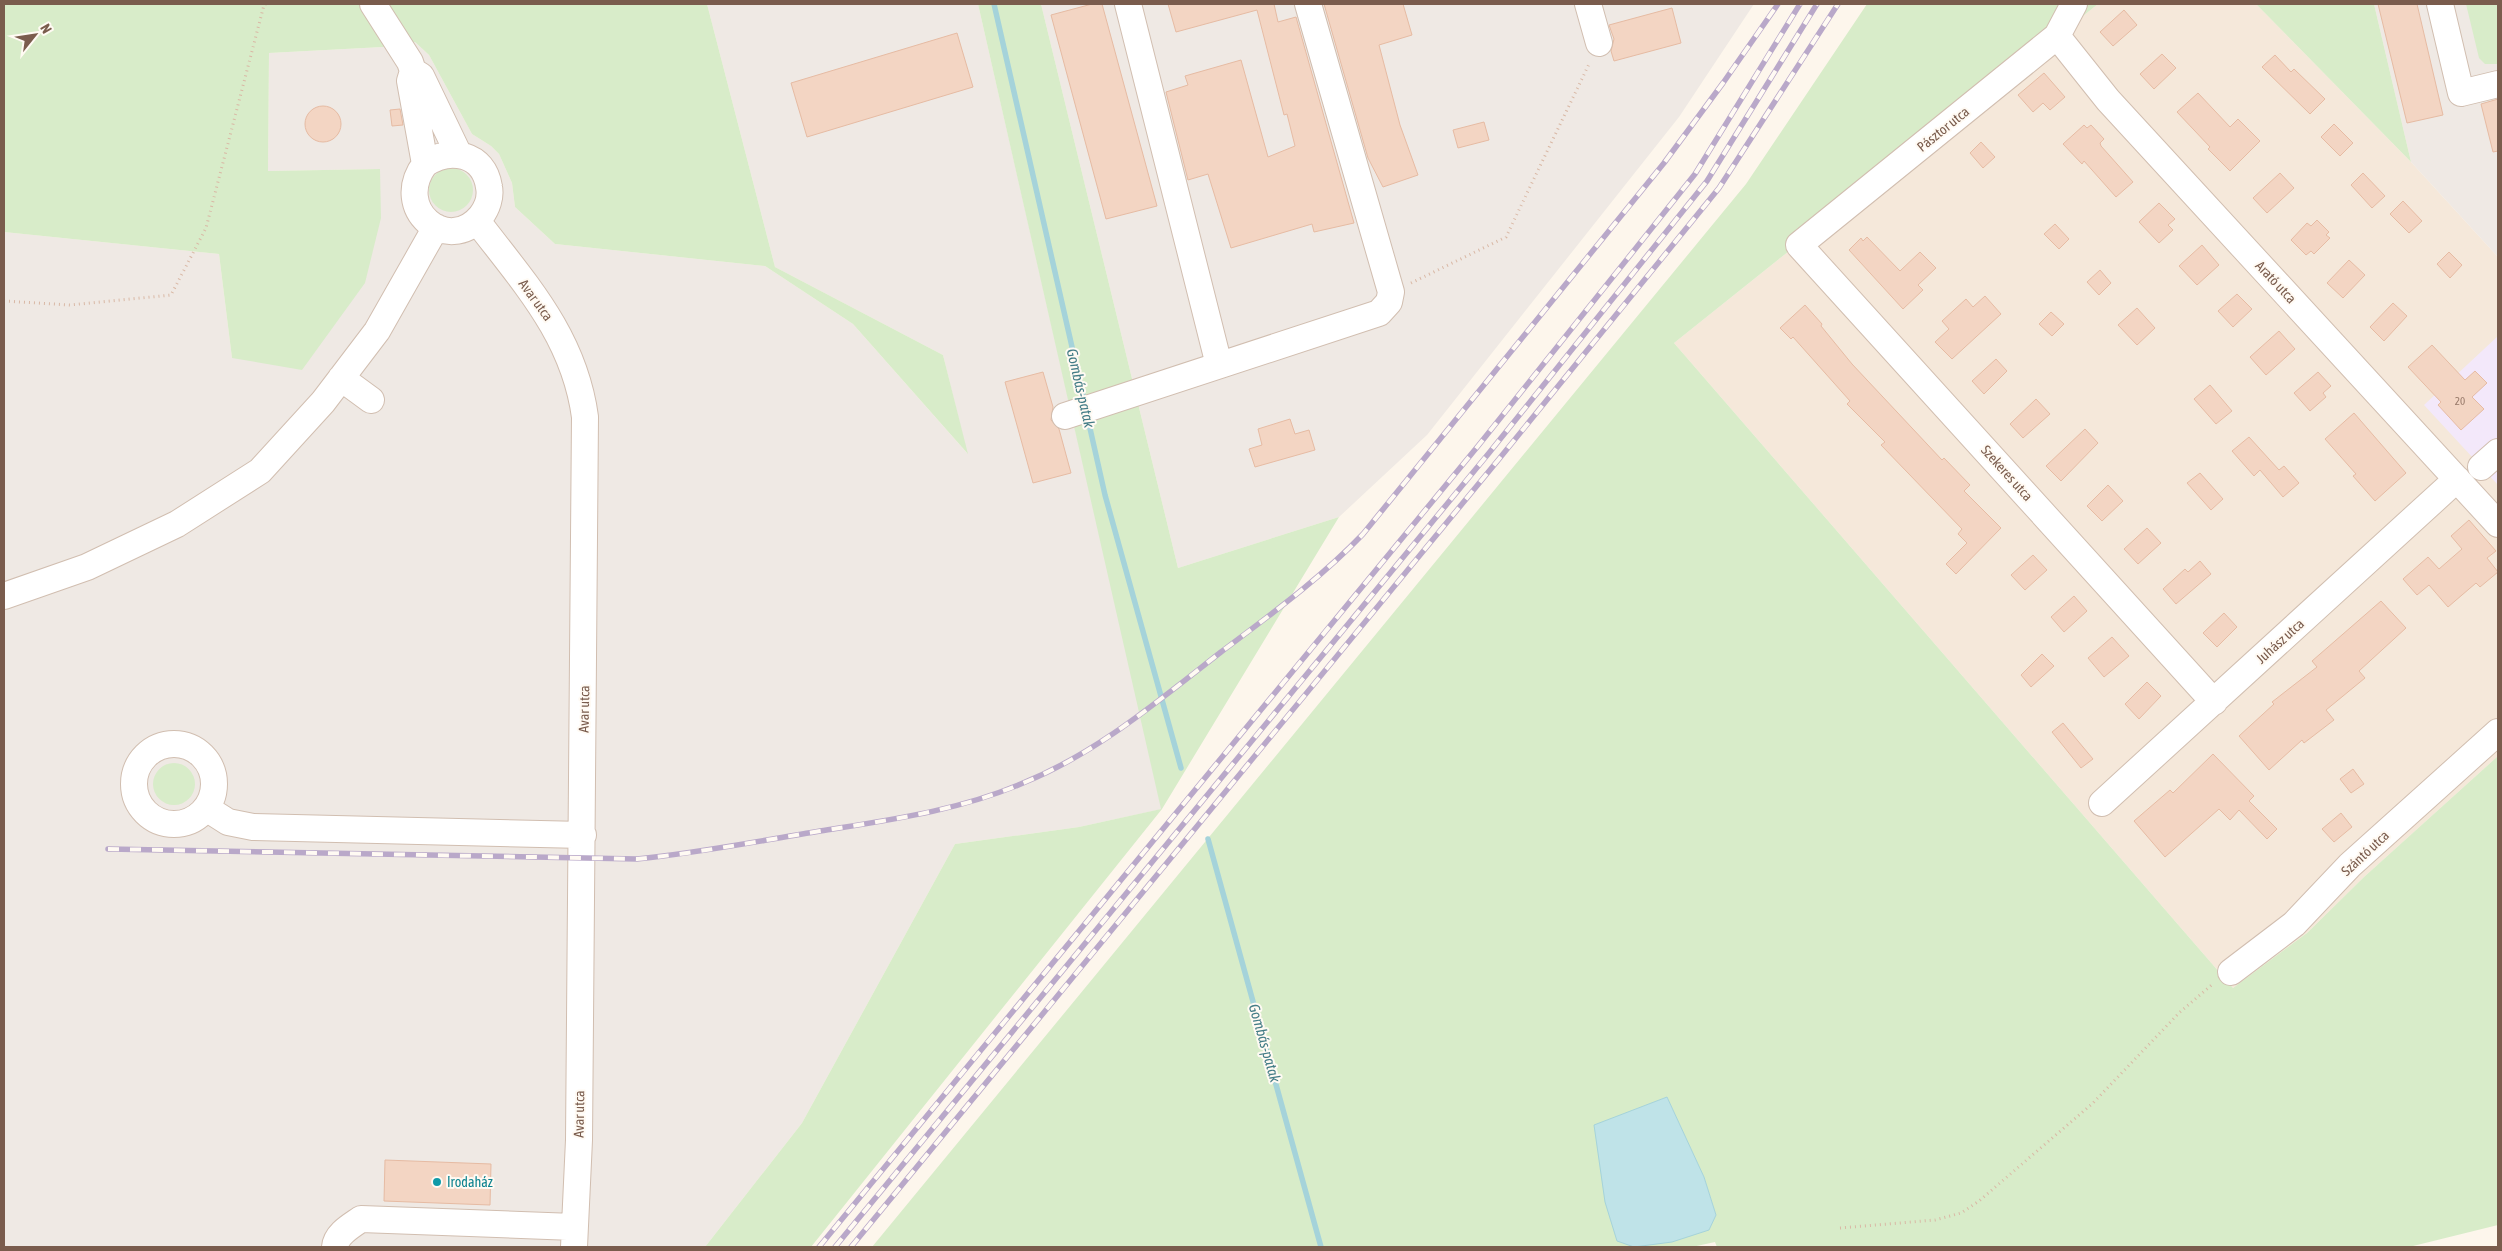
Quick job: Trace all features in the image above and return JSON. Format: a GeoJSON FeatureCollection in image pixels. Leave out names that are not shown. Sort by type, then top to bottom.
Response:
{"type":"FeatureCollection","features":[{"type":"Feature","properties":{"kind":"street"},"geometry":{"type":"LineString","coordinates":[[373,4],[410,62],[413,70],[421,76],[459,155]]}},
{"type":"Feature","properties":{"kind":"street"},"geometry":{"type":"LineString","coordinates":[[1128,4],[1219,365]]}},
{"type":"Feature","properties":{"kind":"street"},"geometry":{"type":"LineString","coordinates":[[1065,416],[1379,313],[1389,302],[1391,292],[1308,4]]}},
{"type":"Feature","properties":{"kind":"street"},"geometry":{"type":"LineString","coordinates":[[1588,4],[1599,44]]}},
{"type":"Feature","properties":{"kind":"street","name":"Pásztor utca"},"geometry":{"type":"LineString","coordinates":[[1800,245],[2057,36],[2074,4]]}},
{"type":"Feature","properties":{"kind":"street"},"geometry":{"type":"LineString","coordinates":[[2440,4],[2461,93],[2498,84]]}},
{"type":"Feature","properties":{"kind":"street","name":"Arató utca"},"geometry":{"type":"LineString","coordinates":[[2057,36],[2108,100],[2498,524]]}},
{"type":"Feature","properties":{"kind":"street"},"geometry":{"type":"LineString","coordinates":[[413,70],[410,81],[425,164]]}},
{"type":"Feature","properties":{"kind":"street"},"geometry":{"type":"LineString","coordinates":[[447,154],[459,155],[471,159],[480,167],[488,183],[489,200],[484,212],[477,221],[457,230],[436,227],[425,220],[418,210],[414,199],[414,186],[418,174],[425,164],[436,157],[447,154]]}},
{"type":"Feature","properties":{"kind":"street","name":"Avar utca"},"geometry":{"type":"LineString","coordinates":[[335,1247],[335,1243],[346,1229],[361,1219],[574,1237],[579,1140],[587,438],[582,397],[570,356],[552,320],[477,221]]}},
{"type":"Feature","properties":{"kind":"street"},"geometry":{"type":"LineString","coordinates":[[4,596],[87,567],[177,524],[260,470],[323,402],[377,331],[436,227]]}},
{"type":"Feature","properties":{"kind":"street","name":"Szekeres utca"},"geometry":{"type":"LineString","coordinates":[[1800,245],[2214,702]]}},
{"type":"Feature","properties":{"kind":"street"},"geometry":{"type":"LineString","coordinates":[[341,378],[371,400]]}},
{"type":"Feature","properties":{"kind":"street","name":"Juhász utca"},"geometry":{"type":"LineString","coordinates":[[2102,803],[2457,479]]}},
{"type":"Feature","properties":{"kind":"street","name":"Szántó utca"},"geometry":{"type":"LineString","coordinates":[[2231,972],[2294,924],[2350,865],[2498,732]]}},
{"type":"Feature","properties":{"kind":"street"},"geometry":{"type":"LineString","coordinates":[[206,808],[228,822],[253,827],[582,835]]}},
{"type":"Feature","properties":{"kind":"path"},"geometry":{"type":"LineString","coordinates":[[4,301],[70,305],[171,295],[206,228],[264,5],[266,4]]}},
{"type":"Feature","properties":{"kind":"path"},"geometry":{"type":"LineString","coordinates":[[1391,292],[1506,236],[1599,44]]}},
{"type":"Feature","properties":{"kind":"path"},"geometry":{"type":"LineString","coordinates":[[1840,1228],[1935,1220],[1961,1213],[1979,1201],[2093,1103],[2179,1013],[2203,991],[2231,972]]}},
{"type":"Feature","properties":{"kind":"shaded area"},"geometry":{"type":"Polygon","coordinates":[[[707,4],[978,4],[1162,809],[1079,827],[955,844],[802,1123],[705,1247],[4,1247],[4,232],[219,254],[232,358],[380,169],[268,171],[269,53],[383,47],[415,42],[429,55],[472,134],[491,146],[499,154],[512,183],[515,207],[555,244],[765,266],[853,324],[967,453],[943,355],[775,267],[707,4]]]}},
{"type":"Feature","properties":{"kind":"shaded area"},"geometry":{"type":"Polygon","coordinates":[[[1041,4],[1754,4],[1679,117],[1427,435],[1339,517],[1178,568],[1041,4]]]}},
{"type":"Feature","properties":{"kind":"shaded area"},"geometry":{"type":"Polygon","coordinates":[[[2098,4],[2256,4],[2411,162],[2498,257],[2498,756],[2364,877],[2307,933],[2233,988],[1674,343],[2098,4]]]}},
{"type":"Feature","properties":{"kind":"shaded area"},"geometry":{"type":"Polygon","coordinates":[[[2374,4],[2498,4],[2498,257],[2411,162],[2374,4]]]}},
{"type":"Feature","properties":{"kind":"shaded area"},"geometry":{"type":"Polygon","coordinates":[[[2498,336],[2498,485],[2424,405],[2498,336]]]}},
{"type":"Feature","properties":{"kind":"green space"},"geometry":{"type":"Polygon","coordinates":[[[4,4],[707,4],[775,267],[943,355],[968,454],[853,324],[765,266],[555,244],[515,207],[512,183],[499,154],[491,146],[472,134],[429,55],[415,42],[383,47],[269,53],[268,171],[380,169],[381,218],[365,283],[302,370],[232,358],[219,254],[4,232],[4,4]]]}},
{"type":"Feature","properties":{"kind":"green space"},"geometry":{"type":"Polygon","coordinates":[[[978,4],[1041,4],[1178,568],[1339,517],[1162,809],[811,1247],[705,1247],[802,1123],[955,844],[1079,827],[1161,809],[978,4]]]}},
{"type":"Feature","properties":{"kind":"green space"},"geometry":{"type":"Polygon","coordinates":[[[1867,4],[2098,4],[1674,343],[2233,988],[2307,933],[2364,877],[2498,756],[2498,1225],[2409,1247],[1717,1247],[1715,1242],[1692,1247],[872,1247],[1746,184],[1867,4]],[[1667,1097],[1594,1126],[1709,1230],[1716,1215],[1704,1177],[1667,1097]]]}},
{"type":"Feature","properties":{"kind":"green space"},"geometry":{"type":"Polygon","coordinates":[[[2256,4],[2374,4],[2411,162],[2256,4]]]}},
{"type":"Feature","properties":{"kind":"green space"},"geometry":{"type":"Polygon","coordinates":[[[2466,4],[2498,4],[2498,64],[2485,64],[2479,58],[2466,4]]]}},
{"type":"Feature","properties":{"kind":"green space"},"geometry":{"type":"Polygon","coordinates":[[[447,168],[455,168],[467,174],[473,190],[467,206],[455,212],[447,212],[435,206],[429,194],[429,186],[435,174],[447,168]]]}},
{"type":"Feature","properties":{"kind":"green space"},"geometry":{"type":"Polygon","coordinates":[[[178,763],[186,766],[192,772],[195,784],[192,796],[186,802],[170,805],[162,802],[156,796],[153,780],[156,772],[162,766],[178,763]]]}},
{"type":"Feature","properties":{"kind":"water"},"geometry":{"type":"Polygon","coordinates":[[[1667,1097],[1704,1177],[1716,1215],[1709,1230],[1672,1242],[1634,1247],[1617,1241],[1605,1202],[1594,1125],[1667,1097]]]}},
{"type":"Feature","properties":{"kind":"building"},"geometry":{"type":"Polygon","coordinates":[[[1092,4],[1102,4],[1157,206],[1106,219],[1051,15],[1092,4]]]}},
{"type":"Feature","properties":{"kind":"building"},"geometry":{"type":"Polygon","coordinates":[[[1168,4],[1274,4],[1278,22],[1296,17],[1354,223],[1314,232],[1312,224],[1231,248],[1208,174],[1188,180],[1166,92],[1188,85],[1185,76],[1241,60],[1268,157],[1295,146],[1287,114],[1284,115],[1257,10],[1176,32],[1168,4]]]}},
{"type":"Feature","properties":{"kind":"building"},"geometry":{"type":"Polygon","coordinates":[[[1324,4],[1403,4],[1412,35],[1379,45],[1400,125],[1418,175],[1383,187],[1368,158],[1324,4]]]}},
{"type":"Feature","properties":{"kind":"building"},"geometry":{"type":"Polygon","coordinates":[[[2378,4],[2417,4],[2443,115],[2407,123],[2378,4]]]}},
{"type":"Feature","properties":{"kind":"building"},"geometry":{"type":"Polygon","coordinates":[[[1672,8],[1681,43],[1614,61],[1611,51],[1614,39],[1609,25],[1672,8]]]}},
{"type":"Feature","properties":{"kind":"building"},"geometry":{"type":"Polygon","coordinates":[[[2124,10],[2137,25],[2113,46],[2100,32],[2124,10]]]}},
{"type":"Feature","properties":{"kind":"building"},"geometry":{"type":"Polygon","coordinates":[[[957,33],[973,87],[807,137],[791,83],[957,33]]]}},
{"type":"Feature","properties":{"kind":"building"},"geometry":{"type":"Polygon","coordinates":[[[2162,54],[2176,68],[2154,89],[2140,74],[2162,54]]]}},
{"type":"Feature","properties":{"kind":"building"},"geometry":{"type":"Polygon","coordinates":[[[2275,55],[2291,72],[2294,69],[2325,99],[2310,114],[2262,67],[2275,55]]]}},
{"type":"Feature","properties":{"kind":"building"},"geometry":{"type":"Polygon","coordinates":[[[2044,73],[2065,97],[2050,110],[2043,103],[2033,112],[2018,95],[2044,73]]]}},
{"type":"Feature","properties":{"kind":"building"},"geometry":{"type":"Polygon","coordinates":[[[2198,93],[2230,127],[2238,119],[2260,141],[2230,171],[2208,149],[2210,147],[2177,112],[2198,93]]]}},
{"type":"Feature","properties":{"kind":"building"},"geometry":{"type":"Polygon","coordinates":[[[2498,99],[2498,151],[2493,152],[2481,104],[2498,99]]]}},
{"type":"Feature","properties":{"kind":"building"},"geometry":{"type":"Polygon","coordinates":[[[323,106],[330,107],[336,111],[340,117],[340,131],[336,137],[330,141],[323,142],[316,141],[310,137],[306,131],[305,124],[306,117],[310,111],[316,107],[323,106]]]}},
{"type":"Feature","properties":{"kind":"building"},"geometry":{"type":"Polygon","coordinates":[[[400,109],[403,125],[392,126],[390,110],[400,109]]]}},
{"type":"Feature","properties":{"kind":"building"},"geometry":{"type":"Polygon","coordinates":[[[1484,122],[1489,140],[1458,148],[1453,130],[1484,122]]]}},
{"type":"Feature","properties":{"kind":"building"},"geometry":{"type":"Polygon","coordinates":[[[2334,124],[2353,143],[2340,156],[2321,137],[2334,124]]]}},
{"type":"Feature","properties":{"kind":"building"},"geometry":{"type":"Polygon","coordinates":[[[2084,125],[2087,128],[2091,125],[2104,139],[2100,143],[2101,146],[2133,182],[2116,197],[2084,161],[2082,164],[2063,144],[2084,125]]]}},
{"type":"Feature","properties":{"kind":"building"},"geometry":{"type":"Polygon","coordinates":[[[1981,142],[1995,157],[1983,168],[1970,153],[1981,142]]]}},
{"type":"Feature","properties":{"kind":"building"},"geometry":{"type":"Polygon","coordinates":[[[2280,173],[2294,188],[2267,213],[2253,198],[2280,173]]]}},
{"type":"Feature","properties":{"kind":"building"},"geometry":{"type":"Polygon","coordinates":[[[2363,173],[2385,196],[2372,208],[2351,185],[2363,173]]]}},
{"type":"Feature","properties":{"kind":"building"},"geometry":{"type":"Polygon","coordinates":[[[2403,201],[2422,221],[2409,233],[2390,214],[2403,201]]]}},
{"type":"Feature","properties":{"kind":"building"},"geometry":{"type":"Polygon","coordinates":[[[2159,203],[2175,219],[2168,225],[2173,230],[2159,243],[2139,222],[2159,203]]]}},
{"type":"Feature","properties":{"kind":"building"},"geometry":{"type":"Polygon","coordinates":[[[2317,220],[2329,232],[2326,235],[2330,238],[2314,254],[2311,251],[2306,255],[2291,240],[2307,223],[2311,226],[2317,220]]]}},
{"type":"Feature","properties":{"kind":"building"},"geometry":{"type":"Polygon","coordinates":[[[2055,224],[2069,239],[2059,249],[2044,234],[2055,224]]]}},
{"type":"Feature","properties":{"kind":"building"},"geometry":{"type":"Polygon","coordinates":[[[1867,237],[1900,271],[1920,252],[1936,268],[1918,285],[1923,290],[1903,309],[1849,250],[1861,238],[1863,241],[1867,237]]]}},
{"type":"Feature","properties":{"kind":"building"},"geometry":{"type":"Polygon","coordinates":[[[2202,245],[2219,265],[2197,285],[2179,266],[2202,245]]]}},
{"type":"Feature","properties":{"kind":"building"},"geometry":{"type":"Polygon","coordinates":[[[2449,252],[2462,265],[2450,278],[2437,264],[2449,252]]]}},
{"type":"Feature","properties":{"kind":"building"},"geometry":{"type":"Polygon","coordinates":[[[2349,260],[2365,275],[2343,298],[2327,283],[2349,260]]]}},
{"type":"Feature","properties":{"kind":"building"},"geometry":{"type":"Polygon","coordinates":[[[2100,270],[2111,283],[2099,295],[2087,282],[2100,270]]]}},
{"type":"Feature","properties":{"kind":"building"},"geometry":{"type":"Polygon","coordinates":[[[2237,294],[2252,309],[2233,327],[2218,311],[2237,294]]]}},
{"type":"Feature","properties":{"kind":"building"},"geometry":{"type":"Polygon","coordinates":[[[1985,296],[2001,314],[1952,359],[1935,342],[1949,329],[1942,321],[1966,299],[1973,307],[1985,296]]]}},
{"type":"Feature","properties":{"kind":"building"},"geometry":{"type":"Polygon","coordinates":[[[2393,303],[2407,316],[2384,341],[2370,327],[2393,303]]]}},
{"type":"Feature","properties":{"kind":"building"},"geometry":{"type":"Polygon","coordinates":[[[1805,305],[1852,364],[1942,460],[1944,458],[1970,485],[1964,491],[2001,528],[1956,574],[1946,564],[1967,543],[1958,534],[1962,529],[1881,445],[1885,442],[1847,404],[1850,401],[1793,337],[1791,339],[1780,328],[1805,305]]]}},
{"type":"Feature","properties":{"kind":"building"},"geometry":{"type":"Polygon","coordinates":[[[2137,308],[2155,328],[2137,345],[2118,325],[2137,308]]]}},
{"type":"Feature","properties":{"kind":"building"},"geometry":{"type":"Polygon","coordinates":[[[2051,312],[2064,324],[2052,336],[2039,324],[2051,312]]]}},
{"type":"Feature","properties":{"kind":"building"},"geometry":{"type":"Polygon","coordinates":[[[2279,331],[2295,349],[2266,375],[2250,357],[2279,331]]]}},
{"type":"Feature","properties":{"kind":"building"},"geometry":{"type":"Polygon","coordinates":[[[2432,345],[2465,380],[2475,371],[2487,383],[2472,397],[2484,409],[2461,430],[2438,405],[2441,402],[2408,367],[2432,345]]]}},
{"type":"Feature","properties":{"kind":"building"},"geometry":{"type":"Polygon","coordinates":[[[1996,359],[2007,371],[1984,394],[1972,381],[1996,359]]]}},
{"type":"Feature","properties":{"kind":"building"},"geometry":{"type":"Polygon","coordinates":[[[1043,372],[1053,407],[1051,420],[1059,429],[1071,473],[1033,483],[1005,382],[1043,372]]]}},
{"type":"Feature","properties":{"kind":"building"},"geometry":{"type":"Polygon","coordinates":[[[2318,372],[2331,386],[2323,393],[2326,397],[2310,411],[2294,393],[2318,372]]]}},
{"type":"Feature","properties":{"kind":"building"},"geometry":{"type":"Polygon","coordinates":[[[2210,385],[2232,411],[2216,424],[2194,399],[2210,385]]]}},
{"type":"Feature","properties":{"kind":"building"},"geometry":{"type":"Polygon","coordinates":[[[2036,399],[2050,414],[2023,438],[2010,424],[2036,399]]]}},
{"type":"Feature","properties":{"kind":"building"},"geometry":{"type":"Polygon","coordinates":[[[2354,413],[2406,473],[2375,501],[2353,476],[2356,474],[2325,439],[2354,413]]]}},
{"type":"Feature","properties":{"kind":"building"},"geometry":{"type":"Polygon","coordinates":[[[1290,419],[1295,434],[1309,430],[1315,450],[1255,467],[1249,449],[1262,445],[1258,429],[1290,419]]]}},
{"type":"Feature","properties":{"kind":"building"},"geometry":{"type":"Polygon","coordinates":[[[2085,429],[2098,443],[2061,481],[2046,466],[2085,429]]]}},
{"type":"Feature","properties":{"kind":"building"},"geometry":{"type":"Polygon","coordinates":[[[2249,437],[2279,470],[2284,466],[2299,483],[2283,497],[2260,470],[2254,476],[2232,451],[2249,437]]]}},
{"type":"Feature","properties":{"kind":"building"},"geometry":{"type":"Polygon","coordinates":[[[2200,473],[2223,499],[2211,510],[2187,483],[2200,473]]]}},
{"type":"Feature","properties":{"kind":"building"},"geometry":{"type":"Polygon","coordinates":[[[2108,485],[2123,501],[2102,521],[2087,506],[2108,485]]]}},
{"type":"Feature","properties":{"kind":"building"},"geometry":{"type":"Polygon","coordinates":[[[2469,520],[2496,551],[2487,558],[2498,572],[2480,587],[2476,583],[2448,607],[2429,585],[2417,595],[2403,579],[2428,557],[2439,569],[2462,549],[2451,536],[2469,520]]]}},
{"type":"Feature","properties":{"kind":"building"},"geometry":{"type":"Polygon","coordinates":[[[2147,528],[2161,543],[2138,564],[2124,549],[2147,528]]]}},
{"type":"Feature","properties":{"kind":"building"},"geometry":{"type":"Polygon","coordinates":[[[2033,555],[2047,570],[2025,590],[2011,575],[2033,555]]]}},
{"type":"Feature","properties":{"kind":"building"},"geometry":{"type":"Polygon","coordinates":[[[2200,561],[2211,574],[2176,604],[2163,589],[2185,569],[2188,572],[2200,561]]]}},
{"type":"Feature","properties":{"kind":"building"},"geometry":{"type":"Polygon","coordinates":[[[2074,596],[2087,611],[2064,632],[2051,617],[2074,596]]]}},
{"type":"Feature","properties":{"kind":"building"},"geometry":{"type":"Polygon","coordinates":[[[2381,601],[2406,628],[2359,671],[2365,678],[2326,710],[2334,720],[2304,743],[2302,740],[2269,770],[2239,736],[2274,704],[2272,702],[2317,667],[2312,661],[2381,601]]]}},
{"type":"Feature","properties":{"kind":"building"},"geometry":{"type":"Polygon","coordinates":[[[2224,613],[2237,627],[2217,647],[2203,633],[2224,613]]]}},
{"type":"Feature","properties":{"kind":"building"},"geometry":{"type":"Polygon","coordinates":[[[2112,637],[2129,656],[2104,677],[2088,658],[2112,637]]]}},
{"type":"Feature","properties":{"kind":"building"},"geometry":{"type":"Polygon","coordinates":[[[2042,654],[2054,666],[2031,687],[2021,675],[2042,654]]]}},
{"type":"Feature","properties":{"kind":"building"},"geometry":{"type":"Polygon","coordinates":[[[2147,682],[2161,696],[2139,719],[2125,704],[2147,682]]]}},
{"type":"Feature","properties":{"kind":"building"},"geometry":{"type":"Polygon","coordinates":[[[2063,723],[2093,759],[2081,768],[2052,732],[2063,723]]]}},
{"type":"Feature","properties":{"kind":"building"},"geometry":{"type":"Polygon","coordinates":[[[2213,754],[2254,796],[2249,801],[2277,829],[2267,839],[2239,810],[2230,820],[2219,809],[2165,857],[2134,821],[2170,790],[2173,793],[2213,754]]]}},
{"type":"Feature","properties":{"kind":"building"},"geometry":{"type":"Polygon","coordinates":[[[2353,769],[2364,784],[2351,793],[2340,779],[2353,769]]]}},
{"type":"Feature","properties":{"kind":"building"},"geometry":{"type":"Polygon","coordinates":[[[2341,813],[2352,827],[2334,842],[2322,829],[2341,813]]]}},
{"type":"Feature","properties":{"kind":"building","name":"Irodaház"},"geometry":{"type":"Polygon","coordinates":[[[385,1160],[491,1164],[490,1205],[384,1201],[385,1160]]]}},
{"type":"Feature","properties":{"kind":"waterway","name":"Gombás-patak"},"geometry":{"type":"LineString","coordinates":[[994,4],[1085,404]]}},
{"type":"Feature","properties":{"kind":"waterway","name":"Gombás-patak"},"geometry":{"type":"LineString","coordinates":[[1087,415],[1105,495],[1181,768]]}},
{"type":"Feature","properties":{"kind":"waterway","name":"Gombás-patak"},"geometry":{"type":"LineString","coordinates":[[1208,839],[1321,1247]]}},
{"type":"Feature","properties":{"kind":"railway"},"geometry":{"type":"LineString","coordinates":[[108,849],[637,859],[683,854],[872,823],[948,808],[998,793],[1050,771],[1102,741],[1150,707],[1294,596],[1330,566],[1363,534],[1664,163],[1778,4]]}},
{"type":"Feature","properties":{"kind":"railway"},"geometry":{"type":"LineString","coordinates":[[819,1247],[1478,446],[1695,174],[1800,4]]}},
{"type":"Feature","properties":{"kind":"railway"},"geometry":{"type":"LineString","coordinates":[[835,1247],[1489,453],[1707,181],[1817,4]]}},
{"type":"Feature","properties":{"kind":"railway"},"geometry":{"type":"LineString","coordinates":[[851,1247],[1499,459],[1719,188],[1838,4]]}},
{"type":"Feature","properties":{"kind":"place","name":"Irodaház"},"geometry":{"type":"Point","coordinates":[437,1182]}}]}
